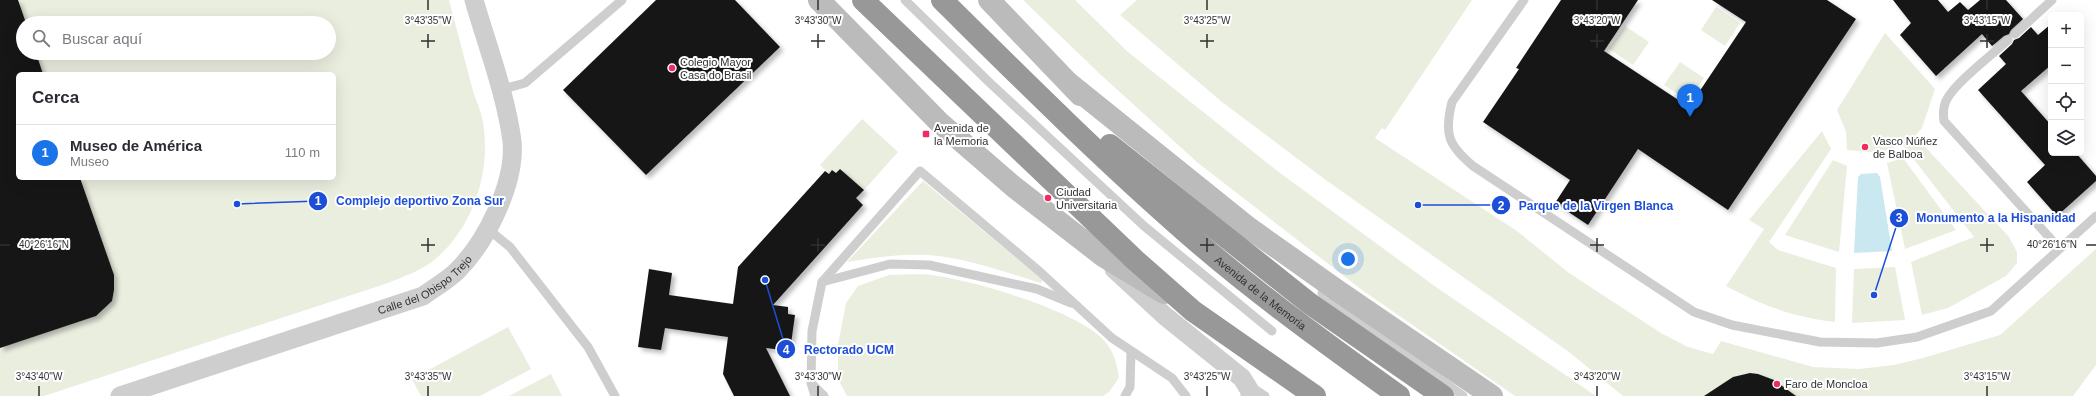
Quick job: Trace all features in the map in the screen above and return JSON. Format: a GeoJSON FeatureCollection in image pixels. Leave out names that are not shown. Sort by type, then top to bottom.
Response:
{"type":"FeatureCollection","features":[{"type":"Feature","properties":{"kind":"highway"},"geometry":{"type":"LineString","coordinates":[[863,0],[1041,172],[1135,260],[1194,311],[1314,394]]}},
{"type":"Feature","properties":{"kind":"highway","name":"Avenida de la Memoria"},"geometry":{"type":"LineString","coordinates":[[942,0],[1171,220],[1230,269],[1324,343],[1399,396]]}},
{"type":"Feature","properties":{"kind":"highway","name":"Avenida de la Memoria"},"geometry":{"type":"LineString","coordinates":[[1026,82],[1182,202],[1309,303],[1443,396]]}},
{"type":"Feature","properties":{"kind":"main road"},"geometry":{"type":"LineString","coordinates":[[819,0],[939,122],[1014,187],[1103,256],[1194,311]]}},
{"type":"Feature","properties":{"kind":"main road","name":"Avenida de la Memoria"},"geometry":{"type":"LineString","coordinates":[[989,0],[1182,202]]}},
{"type":"Feature","properties":{"kind":"main road"},"geometry":{"type":"LineString","coordinates":[[1070,84],[1135,134],[1185,177],[1249,228],[1338,292],[1492,396]]}},
{"type":"Feature","properties":{"kind":"street","name":"Calle del Obispo Trejo"},"geometry":{"type":"LineString","coordinates":[[120,396],[423,296],[457,271],[488,229],[497,213],[509,171],[512,143],[500,90],[474,0]]}},
{"type":"Feature","properties":{"kind":"street"},"geometry":{"type":"LineString","coordinates":[[1103,256],[1121,277],[1248,390]]}},
{"type":"Feature","properties":{"kind":"lane"},"geometry":{"type":"LineString","coordinates":[[500,90],[525,83],[622,0]]}},
{"type":"Feature","properties":{"kind":"lane"},"geometry":{"type":"LineString","coordinates":[[905,0],[995,88],[1144,226],[1272,331]]}},
{"type":"Feature","properties":{"kind":"lane"},"geometry":{"type":"LineString","coordinates":[[1524,0],[1452,102],[1447,122],[1450,139],[1459,154],[1473,166],[1694,312],[1732,325],[1820,342],[1877,342],[1917,337],[1991,311],[2096,216]]}},
{"type":"Feature","properties":{"kind":"lane"},"geometry":{"type":"LineString","coordinates":[[2015,34],[2052,0]]}},
{"type":"Feature","properties":{"kind":"lane"},"geometry":{"type":"LineString","coordinates":[[2008,40],[1953,90],[1946,100],[1943,111],[1944,121],[2059,248]]}},
{"type":"Feature","properties":{"kind":"lane"},"geometry":{"type":"LineString","coordinates":[[815,396],[811,382],[812,332],[822,282],[920,171],[1076,305],[1112,338],[1172,378],[1186,396]]}},
{"type":"Feature","properties":{"kind":"lane"},"geometry":{"type":"LineString","coordinates":[[1185,177],[1241,229],[1300,276]]}},
{"type":"Feature","properties":{"kind":"lane"},"geometry":{"type":"LineString","coordinates":[[488,229],[510,247],[588,346],[615,396]]}},
{"type":"Feature","properties":{"kind":"lane"},"geometry":{"type":"LineString","coordinates":[[822,282],[890,264],[929,265],[1037,289],[1076,305]]}},
{"type":"Feature","properties":{"kind":"lane"},"geometry":{"type":"LineString","coordinates":[[1312,285],[1463,396]]}},
{"type":"Feature","properties":{"kind":"lane"},"geometry":{"type":"LineString","coordinates":[[1125,396],[1130,387],[1132,351]]}},
{"type":"Feature","properties":{"kind":"lane"},"geometry":{"type":"LineString","coordinates":[[811,382],[824,396]]}},
{"type":"Feature","properties":{"kind":"lane"},"geometry":{"type":"LineString","coordinates":[[1248,390],[1265,396]]}},
{"type":"Feature","properties":{"kind":"shaded area"},"geometry":{"type":"Polygon","coordinates":[[[0,0],[449,0],[473,91],[480,110],[484,129],[485,148],[484,167],[474,204],[456,237],[443,252],[424,267],[388,283],[44,396],[0,396],[0,0]]]}},
{"type":"Feature","properties":{"kind":"shaded area"},"geometry":{"type":"Polygon","coordinates":[[[1023,0],[1075,0],[1128,52],[1280,173],[1436,287],[1596,396],[1515,396],[1362,290],[1198,163],[1101,75],[1023,0]]]}},
{"type":"Feature","properties":{"kind":"shaded area"},"geometry":{"type":"Polygon","coordinates":[[[1137,0],[1472,0],[1385,130],[1382,128],[1375,138],[1517,231],[1569,273],[1661,333],[1688,347],[1713,354],[1721,341],[1813,367],[1859,369],[1894,365],[2000,335],[2096,249],[2096,365],[2073,396],[1623,396],[1569,352],[1323,178],[1222,102],[1120,15],[1137,0]]]}},
{"type":"Feature","properties":{"kind":"shaded area"},"geometry":{"type":"Polygon","coordinates":[[[1716,7],[1740,23],[1725,46],[1701,30],[1716,7]]]}},
{"type":"Feature","properties":{"kind":"shaded area"},"geometry":{"type":"Polygon","coordinates":[[[1625,26],[1649,42],[1633,65],[1609,49],[1625,26]]]}},
{"type":"Feature","properties":{"kind":"shaded area"},"geometry":{"type":"Polygon","coordinates":[[[1885,33],[1935,89],[1922,128],[1915,136],[2009,237],[2017,252],[2017,263],[2006,276],[1948,308],[1922,315],[1911,262],[1974,237],[1902,144],[1879,153],[1847,150],[1846,132],[1837,110],[1885,33]]]}},
{"type":"Feature","properties":{"kind":"shaded area"},"geometry":{"type":"Polygon","coordinates":[[[1680,62],[1704,78],[1688,101],[1664,85],[1680,62]]]}},
{"type":"Feature","properties":{"kind":"shaded area"},"geometry":{"type":"Polygon","coordinates":[[[862,119],[898,152],[864,190],[840,169],[836,173],[832,170],[829,174],[820,165],[862,119]]]}},
{"type":"Feature","properties":{"kind":"shaded area"},"geometry":{"type":"Polygon","coordinates":[[[1822,131],[1831,149],[1769,242],[1778,250],[1836,268],[1835,322],[1791,314],[1754,300],[1726,286],[1764,229],[1749,220],[1822,131]]]}},
{"type":"Feature","properties":{"kind":"shaded area"},"geometry":{"type":"Polygon","coordinates":[[[1903,158],[1956,230],[1905,249],[1887,163],[1903,158]]]}},
{"type":"Feature","properties":{"kind":"shaded area"},"geometry":{"type":"Polygon","coordinates":[[[1833,160],[1847,166],[1839,252],[1785,235],[1833,160]]]}},
{"type":"Feature","properties":{"kind":"shaded area"},"geometry":{"type":"Polygon","coordinates":[[[923,181],[1043,280],[1041,283],[954,258],[939,256],[896,256],[847,262],[923,181]]]}},
{"type":"Feature","properties":{"kind":"shaded area"},"geometry":{"type":"Polygon","coordinates":[[[1895,267],[1905,320],[1852,323],[1854,269],[1895,267]]]}},
{"type":"Feature","properties":{"kind":"shaded area"},"geometry":{"type":"Polygon","coordinates":[[[889,275],[931,275],[955,279],[977,284],[1054,310],[1095,332],[1107,344],[1115,360],[1119,378],[1109,392],[1103,396],[847,396],[838,379],[838,345],[846,303],[858,286],[889,275]]]}},
{"type":"Feature","properties":{"kind":"shaded area"},"geometry":{"type":"Polygon","coordinates":[[[508,327],[531,369],[480,396],[421,396],[412,379],[508,327]]]}},
{"type":"Feature","properties":{"kind":"shaded area"},"geometry":{"type":"Polygon","coordinates":[[[551,374],[562,396],[509,396],[551,374]]]}},
{"type":"Feature","properties":{"kind":"water"},"geometry":{"type":"Polygon","coordinates":[[[1877,173],[1880,177],[1892,251],[1854,253],[1858,177],[1861,174],[1877,173]]]}},
{"type":"Feature","properties":{"kind":"building"},"geometry":{"type":"Polygon","coordinates":[[[0,0],[18,0],[24,16],[16,16],[16,60],[38,60],[42,72],[16,72],[16,180],[81,180],[114,275],[114,290],[112,301],[96,316],[0,348],[0,0]]]}},
{"type":"Feature","properties":{"kind":"building","name":"Colegio Mayor Casa do Brasil"},"geometry":{"type":"Polygon","coordinates":[[[656,0],[735,0],[780,47],[646,175],[563,90],[656,0]]]}},
{"type":"Feature","properties":{"kind":"building"},"geometry":{"type":"Polygon","coordinates":[[[1561,0],[1638,0],[1604,51],[1689,107],[1746,22],[1712,0],[1827,0],[1856,19],[1728,210],[1638,149],[1588,225],[1555,203],[1570,180],[1483,122],[1519,69],[1516,68],[1561,0]]]}},
{"type":"Feature","properties":{"kind":"building"},"geometry":{"type":"Polygon","coordinates":[[[1893,0],[1938,0],[1948,12],[1960,2],[1968,10],[1980,0],[2006,0],[2023,19],[2011,30],[2009,34],[2004,36],[1992,46],[1982,34],[1936,76],[1900,35],[1911,23],[1893,0]]]}},
{"type":"Feature","properties":{"kind":"building"},"geometry":{"type":"Polygon","coordinates":[[[2031,27],[2038,35],[2048,27],[2048,68],[2021,91],[2048,122],[2048,156],[2079,156],[2096,176],[2096,181],[2057,216],[2027,182],[2045,165],[1978,90],[2006,64],[1999,56],[2012,44],[2014,40],[2019,38],[2031,27]]]}},
{"type":"Feature","properties":{"kind":"building"},"geometry":{"type":"Polygon","coordinates":[[[840,169],[864,190],[856,198],[863,205],[773,305],[788,307],[788,314],[795,315],[791,344],[783,343],[782,350],[766,348],[790,396],[734,396],[723,374],[728,337],[665,328],[661,350],[638,347],[649,269],[672,273],[669,295],[733,304],[738,267],[825,171],[829,174],[832,170],[836,173],[840,169]]]}},
{"type":"Feature","properties":{"kind":"building"},"geometry":{"type":"Polygon","coordinates":[[[1750,373],[1758,374],[1774,380],[1796,396],[1704,396],[1733,377],[1750,373]]]}},
{"type":"Feature","properties":{"kind":"place","name":"Colegio Mayor Casa do Brasil"},"geometry":{"type":"Point","coordinates":[672,68]}},
{"type":"Feature","properties":{"kind":"place","name":"Museo de América"},"geometry":{"type":"Point","coordinates":[1690,117]}},
{"type":"Feature","properties":{"kind":"place","name":"Avenida de la Memoria"},"geometry":{"type":"Point","coordinates":[926,134]}},
{"type":"Feature","properties":{"kind":"place","name":"Vasco Núñez de Balboa"},"geometry":{"type":"Point","coordinates":[1865,147]}},
{"type":"Feature","properties":{"kind":"place","name":"Ciudad Universitaria"},"geometry":{"type":"Point","coordinates":[1048,198]}},
{"type":"Feature","properties":{"kind":"place","name":"Complejo deportivo Zona Sur"},"geometry":{"type":"Point","coordinates":[237,204]}},
{"type":"Feature","properties":{"kind":"place","name":"Parque de la Virgen Blanca"},"geometry":{"type":"Point","coordinates":[1418,205]}},
{"type":"Feature","properties":{"kind":"place","name":"Rectorado UCM"},"geometry":{"type":"Point","coordinates":[765,280]}},
{"type":"Feature","properties":{"kind":"place","name":"Monumento a la Hispanidad"},"geometry":{"type":"Point","coordinates":[1874,295]}},
{"type":"Feature","properties":{"kind":"place","name":"Faro de Moncloa"},"geometry":{"type":"Point","coordinates":[1777,384]}}]}
